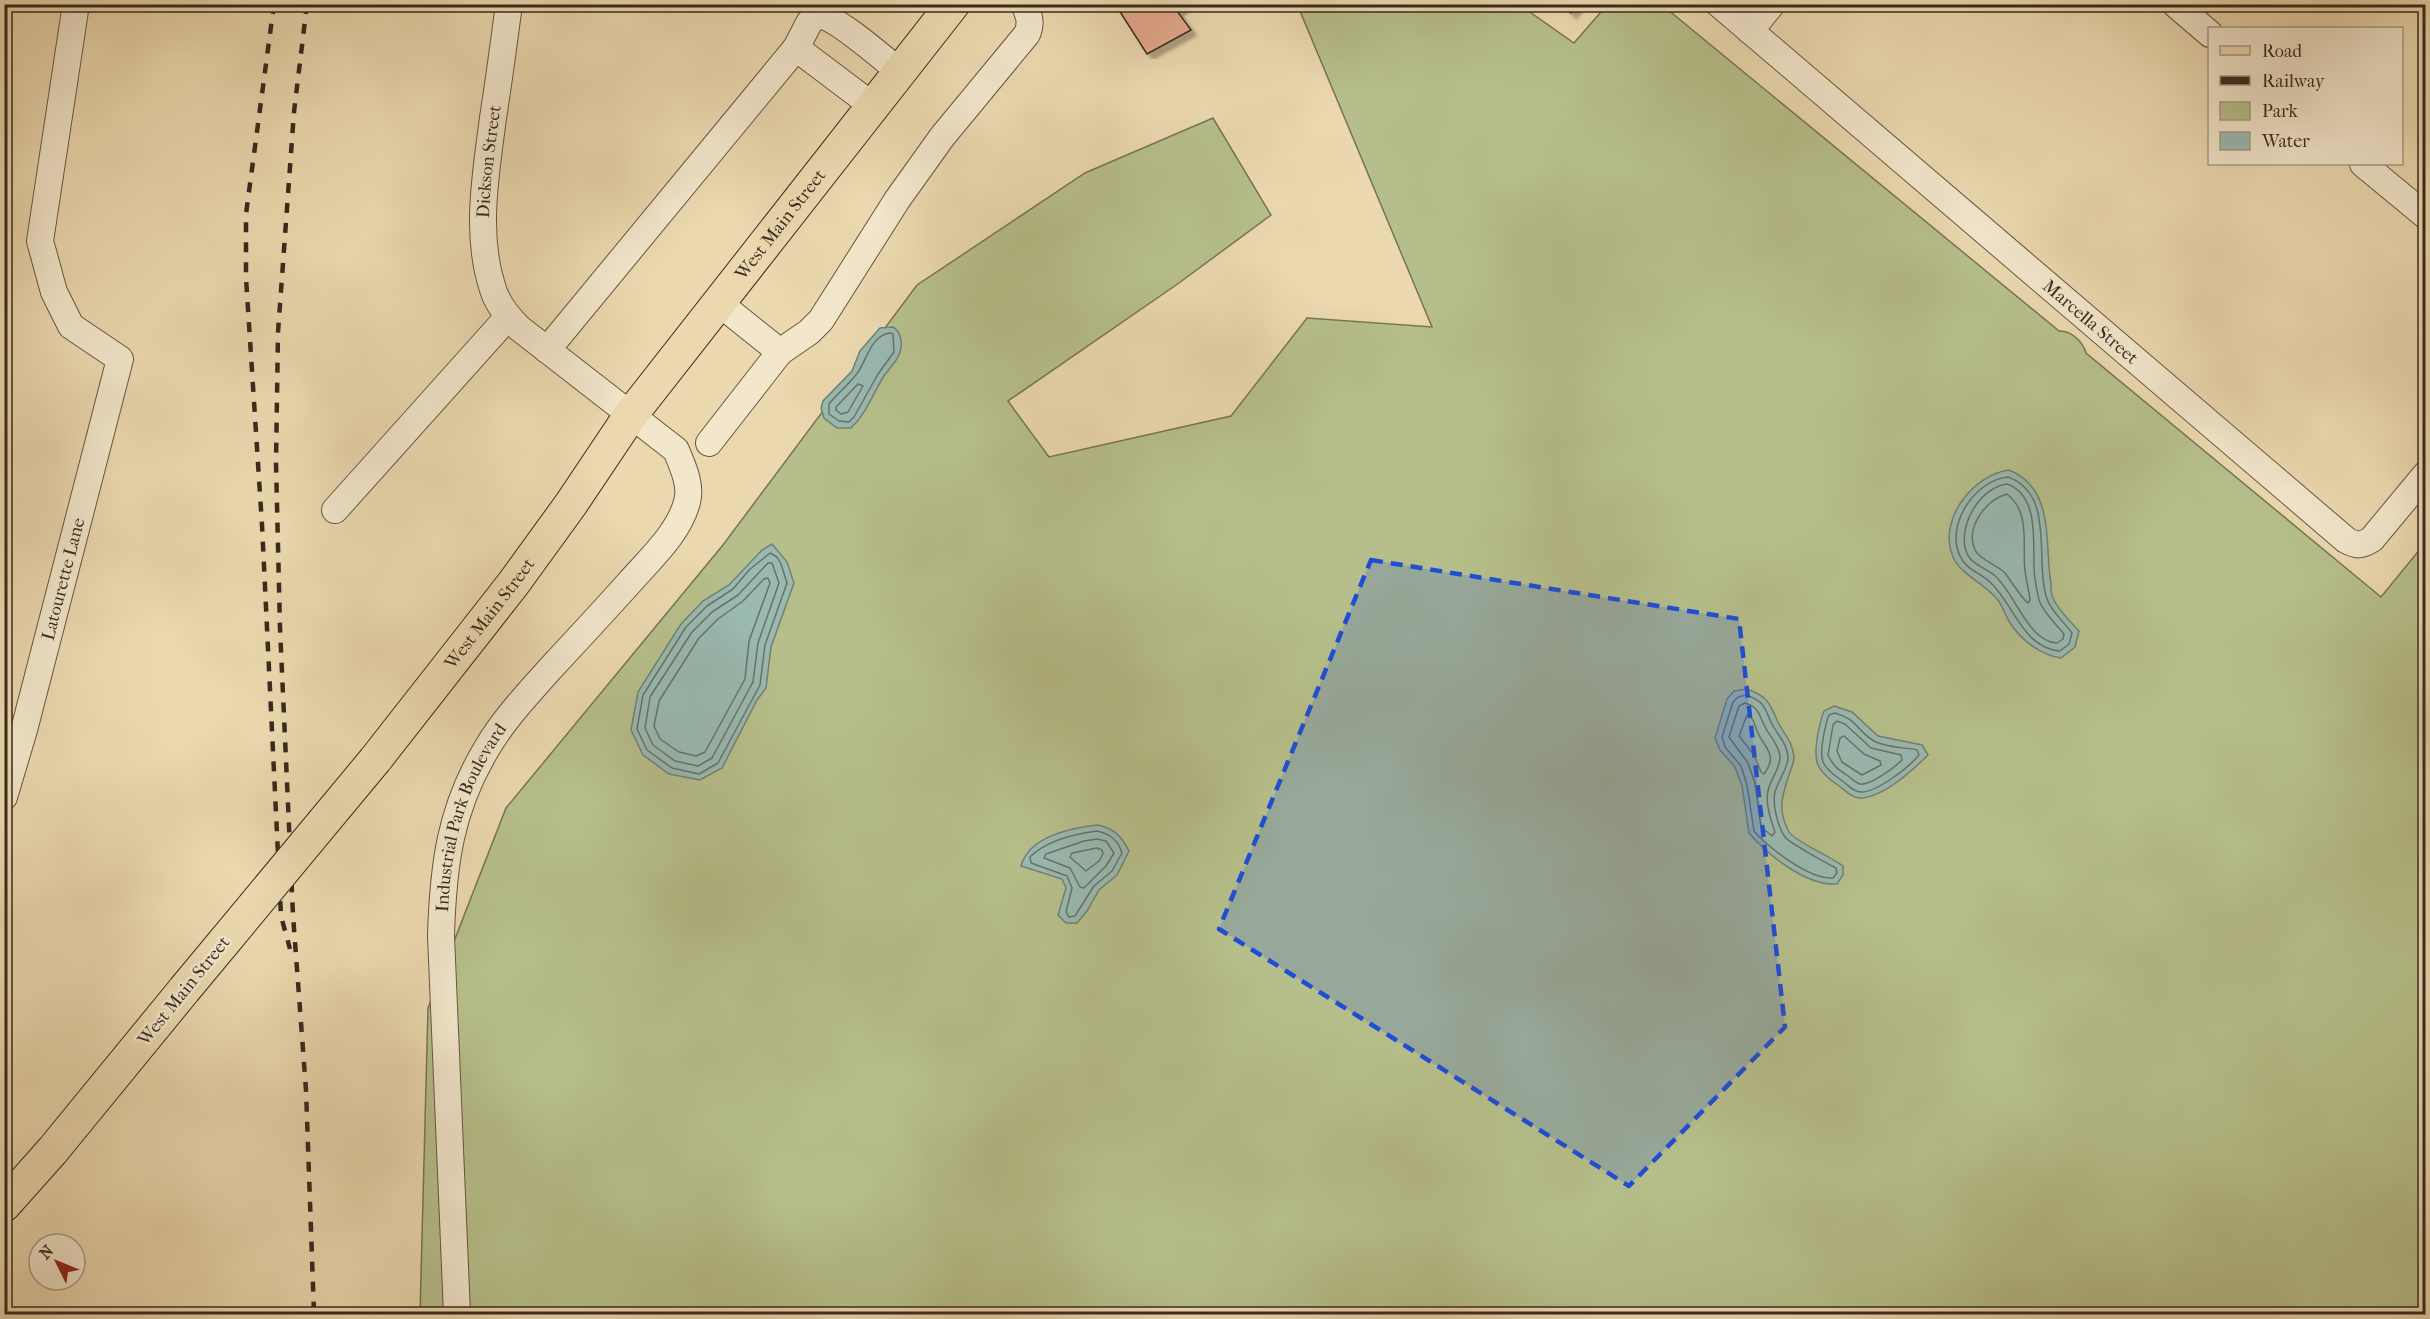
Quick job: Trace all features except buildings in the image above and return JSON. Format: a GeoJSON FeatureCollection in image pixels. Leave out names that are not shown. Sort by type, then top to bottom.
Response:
{"type":"FeatureCollection","features":[{"type":"Feature","properties":{"kind":"main road","name":"West Main Street"},"geometry":{"type":"LineString","coordinates":[[4,1205],[53,1150],[375,760],[526,566],[630,416],[953,4]]}},
{"type":"Feature","properties":{"kind":"street","name":"Latourette Lane"},"geometry":{"type":"LineString","coordinates":[[4,797],[24,730],[120,359],[71,326],[54,292],[40,241],[76,4]]}},
{"type":"Feature","properties":{"kind":"street","name":"Dickson Street"},"geometry":{"type":"LineString","coordinates":[[509,4],[489,151],[483,223],[484,250],[492,288],[508,316],[630,416]]}},
{"type":"Feature","properties":{"kind":"street"},"geometry":{"type":"LineString","coordinates":[[709,443],[780,352],[809,332],[821,320],[897,200],[942,137],[1028,34],[1030,17],[1024,4]]}},
{"type":"Feature","properties":{"kind":"street"},"geometry":{"type":"LineString","coordinates":[[1719,4],[1750,31],[1772,4]]}},
{"type":"Feature","properties":{"kind":"street"},"geometry":{"type":"LineString","coordinates":[[2175,4],[2208,32]]}},
{"type":"Feature","properties":{"kind":"street"},"geometry":{"type":"LineString","coordinates":[[547,350],[796,48],[809,23],[816,15],[823,15],[900,72]]}},
{"type":"Feature","properties":{"kind":"street","name":"Marcella Street"},"geometry":{"type":"LineString","coordinates":[[1750,31],[2346,540],[2356,545],[2363,545],[2372,539],[2426,474]]}},
{"type":"Feature","properties":{"kind":"street"},"geometry":{"type":"LineString","coordinates":[[796,48],[873,106]]}},
{"type":"Feature","properties":{"kind":"street"},"geometry":{"type":"LineString","coordinates":[[2364,165],[2426,216]]}},
{"type":"Feature","properties":{"kind":"street"},"geometry":{"type":"LineString","coordinates":[[718,303],[780,352]]}},
{"type":"Feature","properties":{"kind":"street"},"geometry":{"type":"LineString","coordinates":[[335,510],[508,316]]}},
{"type":"Feature","properties":{"kind":"street","name":"Industrial Park Boulevard"},"geometry":{"type":"LineString","coordinates":[[457,1314],[441,936],[442,882],[446,854],[456,815],[469,781],[504,720],[654,556],[681,519],[688,499],[685,471],[676,450],[630,416]]}},
{"type":"Feature","properties":{"kind":"highlighted area"},"geometry":{"type":"Polygon","coordinates":[[[1371,560],[1739,619],[1785,1027],[1629,1186],[1219,929],[1371,560]]]}},
{"type":"Feature","properties":{"kind":"green space"},"geometry":{"type":"Polygon","coordinates":[[[1300,5],[1520,5],[1574,43],[1607,5],[1662,5],[2059,331],[2068,332],[2076,337],[2086,353],[2381,597],[2425,543],[2425,1314],[420,1314],[428,1008],[506,808],[723,545],[917,285],[1085,173],[1213,118],[1271,215],[1179,283],[1008,401],[1049,457],[1231,416],[1307,318],[1432,327],[1300,11],[1300,5]]]}},
{"type":"Feature","properties":{"kind":"water"},"geometry":{"type":"Polygon","coordinates":[[[893,327],[900,335],[901,341],[901,349],[897,358],[857,422],[851,428],[837,428],[824,418],[821,408],[823,401],[852,371],[860,351],[880,328],[893,327]]]}},
{"type":"Feature","properties":{"kind":"water"},"geometry":{"type":"Polygon","coordinates":[[[2009,470],[2024,479],[2034,490],[2041,504],[2047,535],[2052,596],[2061,611],[2079,631],[2075,647],[2061,658],[2039,650],[2020,636],[1997,599],[1958,565],[1950,545],[1950,530],[1961,503],[1982,481],[2009,470]]]}},
{"type":"Feature","properties":{"kind":"water"},"geometry":{"type":"Polygon","coordinates":[[[772,544],[787,562],[794,583],[771,647],[766,688],[757,700],[722,768],[700,780],[669,774],[643,755],[631,730],[638,692],[681,624],[703,601],[729,585],[762,550],[772,544]]]}},
{"type":"Feature","properties":{"kind":"water"},"geometry":{"type":"Polygon","coordinates":[[[1747,689],[1759,694],[1769,704],[1793,751],[1794,762],[1782,803],[1785,824],[1792,836],[1843,866],[1843,875],[1837,884],[1813,880],[1801,875],[1766,851],[1749,833],[1742,786],[1735,767],[1720,750],[1715,738],[1727,699],[1734,691],[1747,689]]]}},
{"type":"Feature","properties":{"kind":"water"},"geometry":{"type":"Polygon","coordinates":[[[1834,706],[1852,712],[1878,736],[1922,745],[1928,755],[1907,774],[1880,792],[1863,798],[1853,796],[1820,770],[1816,758],[1816,743],[1824,711],[1834,706]]]}},
{"type":"Feature","properties":{"kind":"water"},"geometry":{"type":"Polygon","coordinates":[[[1098,825],[1117,834],[1129,851],[1117,875],[1099,890],[1077,923],[1066,923],[1058,915],[1066,888],[1062,879],[1021,866],[1025,856],[1033,847],[1052,835],[1098,825]]]}},
{"type":"Feature","properties":{"kind":"railway"},"geometry":{"type":"LineString","coordinates":[[274,4],[246,214],[246,278],[262,525],[281,916],[290,949]]}},
{"type":"Feature","properties":{"kind":"railway"},"geometry":{"type":"LineString","coordinates":[[307,4],[294,112],[278,332],[276,463],[280,628],[293,915],[306,1090],[314,1314]]}}]}
